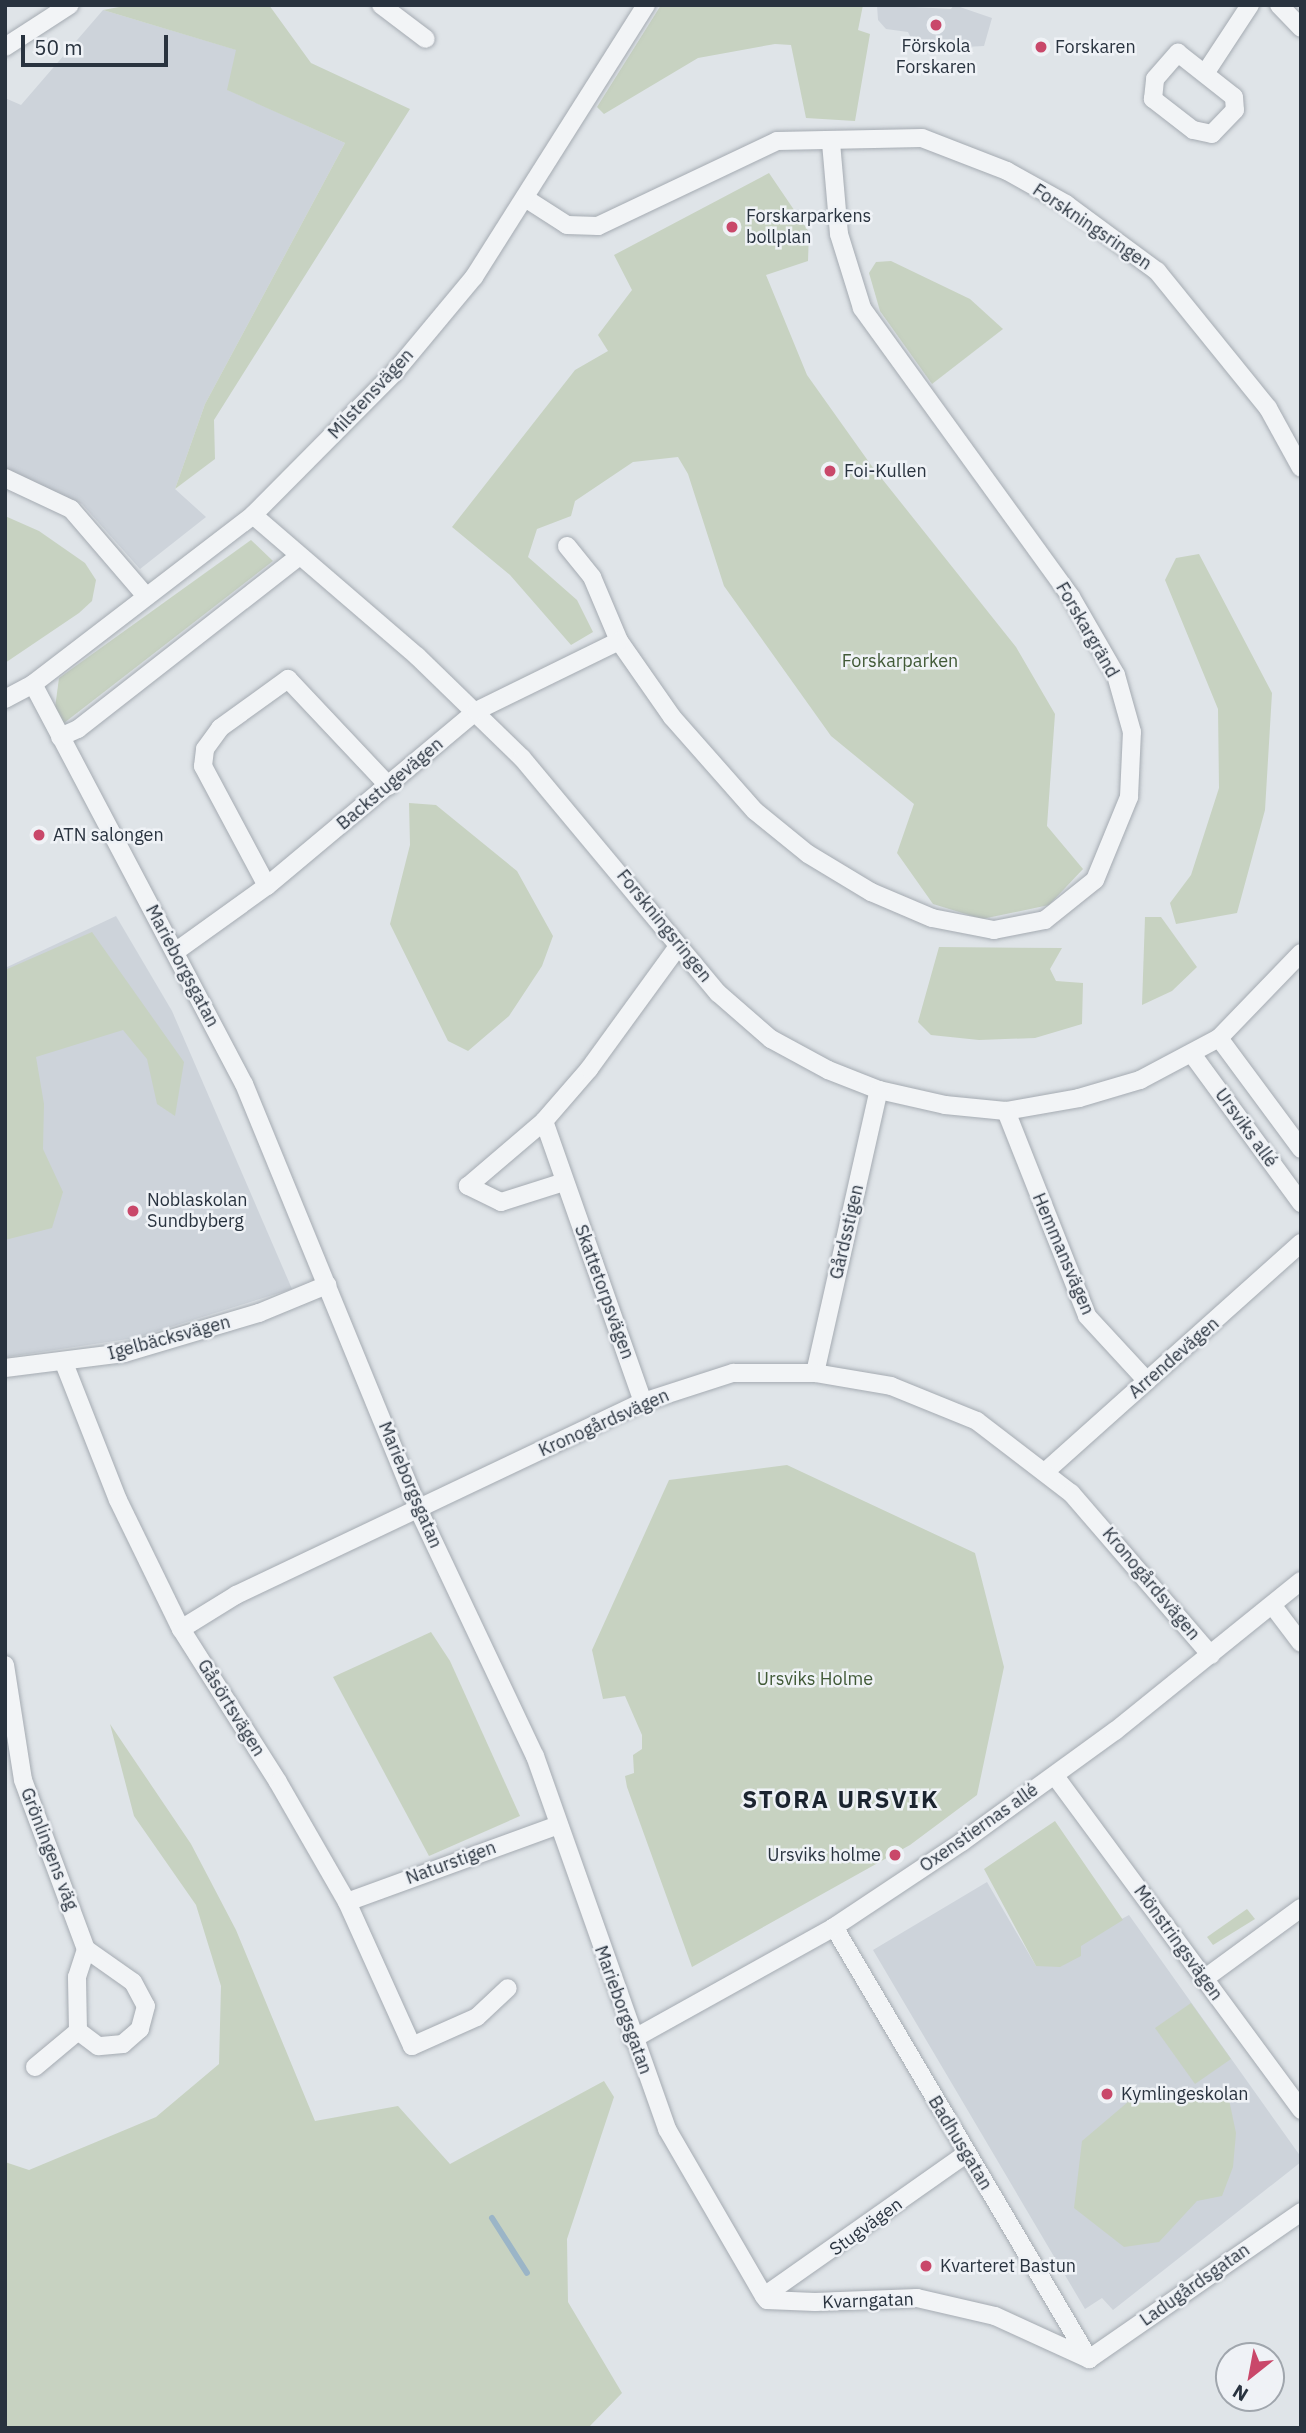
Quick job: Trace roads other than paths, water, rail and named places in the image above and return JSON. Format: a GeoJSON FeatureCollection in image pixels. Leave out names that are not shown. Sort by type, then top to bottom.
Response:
{"type":"FeatureCollection","features":[{"type":"Feature","properties":{"kind":"street"},"geometry":{"type":"LineString","coordinates":[[5,47],[70,5]]}},
{"type":"Feature","properties":{"kind":"street"},"geometry":{"type":"LineString","coordinates":[[382,5],[426,38]]}},
{"type":"Feature","properties":{"kind":"street","name":"Milstensvägen"},"geometry":{"type":"LineString","coordinates":[[5,699],[33,684],[145,595],[253,516],[394,373],[474,277],[646,5]]}},
{"type":"Feature","properties":{"kind":"street"},"geometry":{"type":"LineString","coordinates":[[1206,72],[1250,5]]}},
{"type":"Feature","properties":{"kind":"street"},"geometry":{"type":"LineString","coordinates":[[1279,5],[1301,28]]}},
{"type":"Feature","properties":{"kind":"street"},"geometry":{"type":"LineString","coordinates":[[1178,52],[1206,72],[1234,97],[1236,110],[1212,134],[1193,130],[1153,99],[1155,79],[1178,52]]}},
{"type":"Feature","properties":{"kind":"street","name":"Forskningsringen"},"geometry":{"type":"LineString","coordinates":[[525,198],[567,225],[598,226],[778,141],[831,142],[922,138],[1007,171],[1066,204],[1157,271],[1268,408],[1301,468]]}},
{"type":"Feature","properties":{"kind":"street","name":"Forskargränd"},"geometry":{"type":"LineString","coordinates":[[567,547],[592,577],[619,641],[672,717],[755,811],[808,854],[871,892],[932,918],[994,930],[1045,920],[1073,902],[1095,880],[1109,852],[1129,797],[1132,732],[1116,675],[1072,597],[862,308],[839,234],[831,142]]}},
{"type":"Feature","properties":{"kind":"street"},"geometry":{"type":"LineString","coordinates":[[5,478],[71,509],[145,595]]}},
{"type":"Feature","properties":{"kind":"street","name":"Forskningsringen"},"geometry":{"type":"LineString","coordinates":[[253,516],[297,558],[476,710],[628,880],[677,948],[718,993],[771,1039],[828,1070],[879,1090],[945,1105],[1006,1111],[1079,1098],[1140,1080],[1219,1038],[1301,953]]}},
{"type":"Feature","properties":{"kind":"street"},"geometry":{"type":"LineString","coordinates":[[60,737],[78,729],[297,558]]}},
{"type":"Feature","properties":{"kind":"street","name":"Backstugevägen"},"geometry":{"type":"LineString","coordinates":[[175,952],[267,886],[476,710],[619,641]]}},
{"type":"Feature","properties":{"kind":"street"},"geometry":{"type":"LineString","coordinates":[[267,886],[203,766],[205,749],[219,727],[288,679],[389,786]]}},
{"type":"Feature","properties":{"kind":"street","name":"Marieborgsgatan"},"geometry":{"type":"LineString","coordinates":[[33,684],[244,1084],[419,1511],[535,1756],[556,1826],[667,2129],[764,2296]]}},
{"type":"Feature","properties":{"kind":"street"},"geometry":{"type":"LineString","coordinates":[[564,1182],[501,1202],[468,1186],[544,1121],[589,1069],[677,948]]}},
{"type":"Feature","properties":{"kind":"street","name":"Ursviks allé"},"geometry":{"type":"LineString","coordinates":[[1219,1038],[1301,1149]]}},
{"type":"Feature","properties":{"kind":"street","name":"Ursviks allé"},"geometry":{"type":"LineString","coordinates":[[1192,1054],[1301,1203]]}},
{"type":"Feature","properties":{"kind":"street","name":"Gårdsstigen"},"geometry":{"type":"LineString","coordinates":[[816,1373],[879,1090]]}},
{"type":"Feature","properties":{"kind":"street","name":"Hemmansvägen"},"geometry":{"type":"LineString","coordinates":[[1006,1111],[1087,1316],[1147,1381]]}},
{"type":"Feature","properties":{"kind":"street","name":"Skattetorpsvägen"},"geometry":{"type":"LineString","coordinates":[[544,1121],[643,1402]]}},
{"type":"Feature","properties":{"kind":"street","name":"Arrendevägen"},"geometry":{"type":"LineString","coordinates":[[1046,1471],[1252,1290],[1301,1243]]}},
{"type":"Feature","properties":{"kind":"street","name":"Igelbäcksvägen"},"geometry":{"type":"LineString","coordinates":[[5,1368],[64,1363],[187,1336],[327,1285]]}},
{"type":"Feature","properties":{"kind":"street","name":"Gåsörtsvägen"},"geometry":{"type":"LineString","coordinates":[[64,1363],[118,1500],[181,1629],[278,1782],[347,1902],[412,2046],[477,2017],[509,1987]]}},
{"type":"Feature","properties":{"kind":"street","name":"Kronogårdsvägen"},"geometry":{"type":"LineString","coordinates":[[181,1629],[236,1595],[419,1511],[643,1402],[733,1373],[816,1373],[891,1386],[977,1421],[1046,1471],[1096,1519],[1211,1655]]}},
{"type":"Feature","properties":{"kind":"street","name":"Oxenstiernas allé"},"geometry":{"type":"LineString","coordinates":[[632,2039],[834,1927],[1055,1776],[1273,1606],[1301,1581]]}},
{"type":"Feature","properties":{"kind":"street"},"geometry":{"type":"LineString","coordinates":[[1273,1606],[1301,1643]]}},
{"type":"Feature","properties":{"kind":"street","name":"Grönlingens väg"},"geometry":{"type":"LineString","coordinates":[[5,1665],[23,1780],[86,1948]]}},
{"type":"Feature","properties":{"kind":"street","name":"Mönstringsvägen"},"geometry":{"type":"LineString","coordinates":[[1055,1776],[1301,2110]]}},
{"type":"Feature","properties":{"kind":"street","name":"Naturstigen"},"geometry":{"type":"LineString","coordinates":[[347,1902],[556,1826]]}},
{"type":"Feature","properties":{"kind":"street"},"geometry":{"type":"LineString","coordinates":[[1204,1979],[1301,1908]]}},
{"type":"Feature","properties":{"kind":"street","name":"Badhusgatan"},"geometry":{"type":"LineString","coordinates":[[834,1927],[1089,2359]]}},
{"type":"Feature","properties":{"kind":"street"},"geometry":{"type":"LineString","coordinates":[[86,1948],[133,1982],[146,2006],[139,2029],[123,2045],[98,2046],[78,2031],[77,1977],[86,1948]]}},
{"type":"Feature","properties":{"kind":"street"},"geometry":{"type":"LineString","coordinates":[[35,2067],[78,2031]]}},
{"type":"Feature","properties":{"kind":"street","name":"Stugvägen"},"geometry":{"type":"LineString","coordinates":[[764,2296],[966,2154]]}},
{"type":"Feature","properties":{"kind":"street","name":"Ladugårdsgatan"},"geometry":{"type":"LineString","coordinates":[[1089,2359],[1301,2212]]}},
{"type":"Feature","properties":{"kind":"street","name":"Kvarngatan"},"geometry":{"type":"LineString","coordinates":[[764,2296],[767,2300],[815,2302],[917,2298],[995,2316],[1089,2359]]}},
{"type":"Feature","properties":{"kind":"waterway"},"geometry":{"type":"LineString","coordinates":[[492,2218],[527,2273]]}},
{"type":"Feature","properties":{"kind":"place","name":"Förskola Forskaren"},"geometry":{"type":"Point","coordinates":[936,25]}},
{"type":"Feature","properties":{"kind":"place","name":"Forskaren"},"geometry":{"type":"Point","coordinates":[1041,47]}},
{"type":"Feature","properties":{"kind":"place","name":"Forskarparkens bollplan"},"geometry":{"type":"Point","coordinates":[732,227]}},
{"type":"Feature","properties":{"kind":"place","name":"Foi-Kullen"},"geometry":{"type":"Point","coordinates":[830,471]}},
{"type":"Feature","properties":{"kind":"place","name":"ATN salongen"},"geometry":{"type":"Point","coordinates":[39,835]}},
{"type":"Feature","properties":{"kind":"place","name":"Noblaskolan Sundbyberg"},"geometry":{"type":"Point","coordinates":[133,1211]}},
{"type":"Feature","properties":{"kind":"place","name":"Ursviks holme"},"geometry":{"type":"Point","coordinates":[895,1855]}},
{"type":"Feature","properties":{"kind":"place","name":"Kymlingeskolan"},"geometry":{"type":"Point","coordinates":[1107,2094]}},
{"type":"Feature","properties":{"kind":"place","name":"Kvarteret Bastun"},"geometry":{"type":"Point","coordinates":[926,2266]}},
{"type":"Feature","properties":{"kind":"district","name":"STORA URSVIK"},"geometry":{"type":"Point","coordinates":[841,1800]}},
{"type":"Feature","properties":{"kind":"park label","name":"Forskarparken"},"geometry":{"type":"Point","coordinates":[900,661]}},
{"type":"Feature","properties":{"kind":"park label","name":"Ursviks Holme"},"geometry":{"type":"Point","coordinates":[815,1679]}}]}
